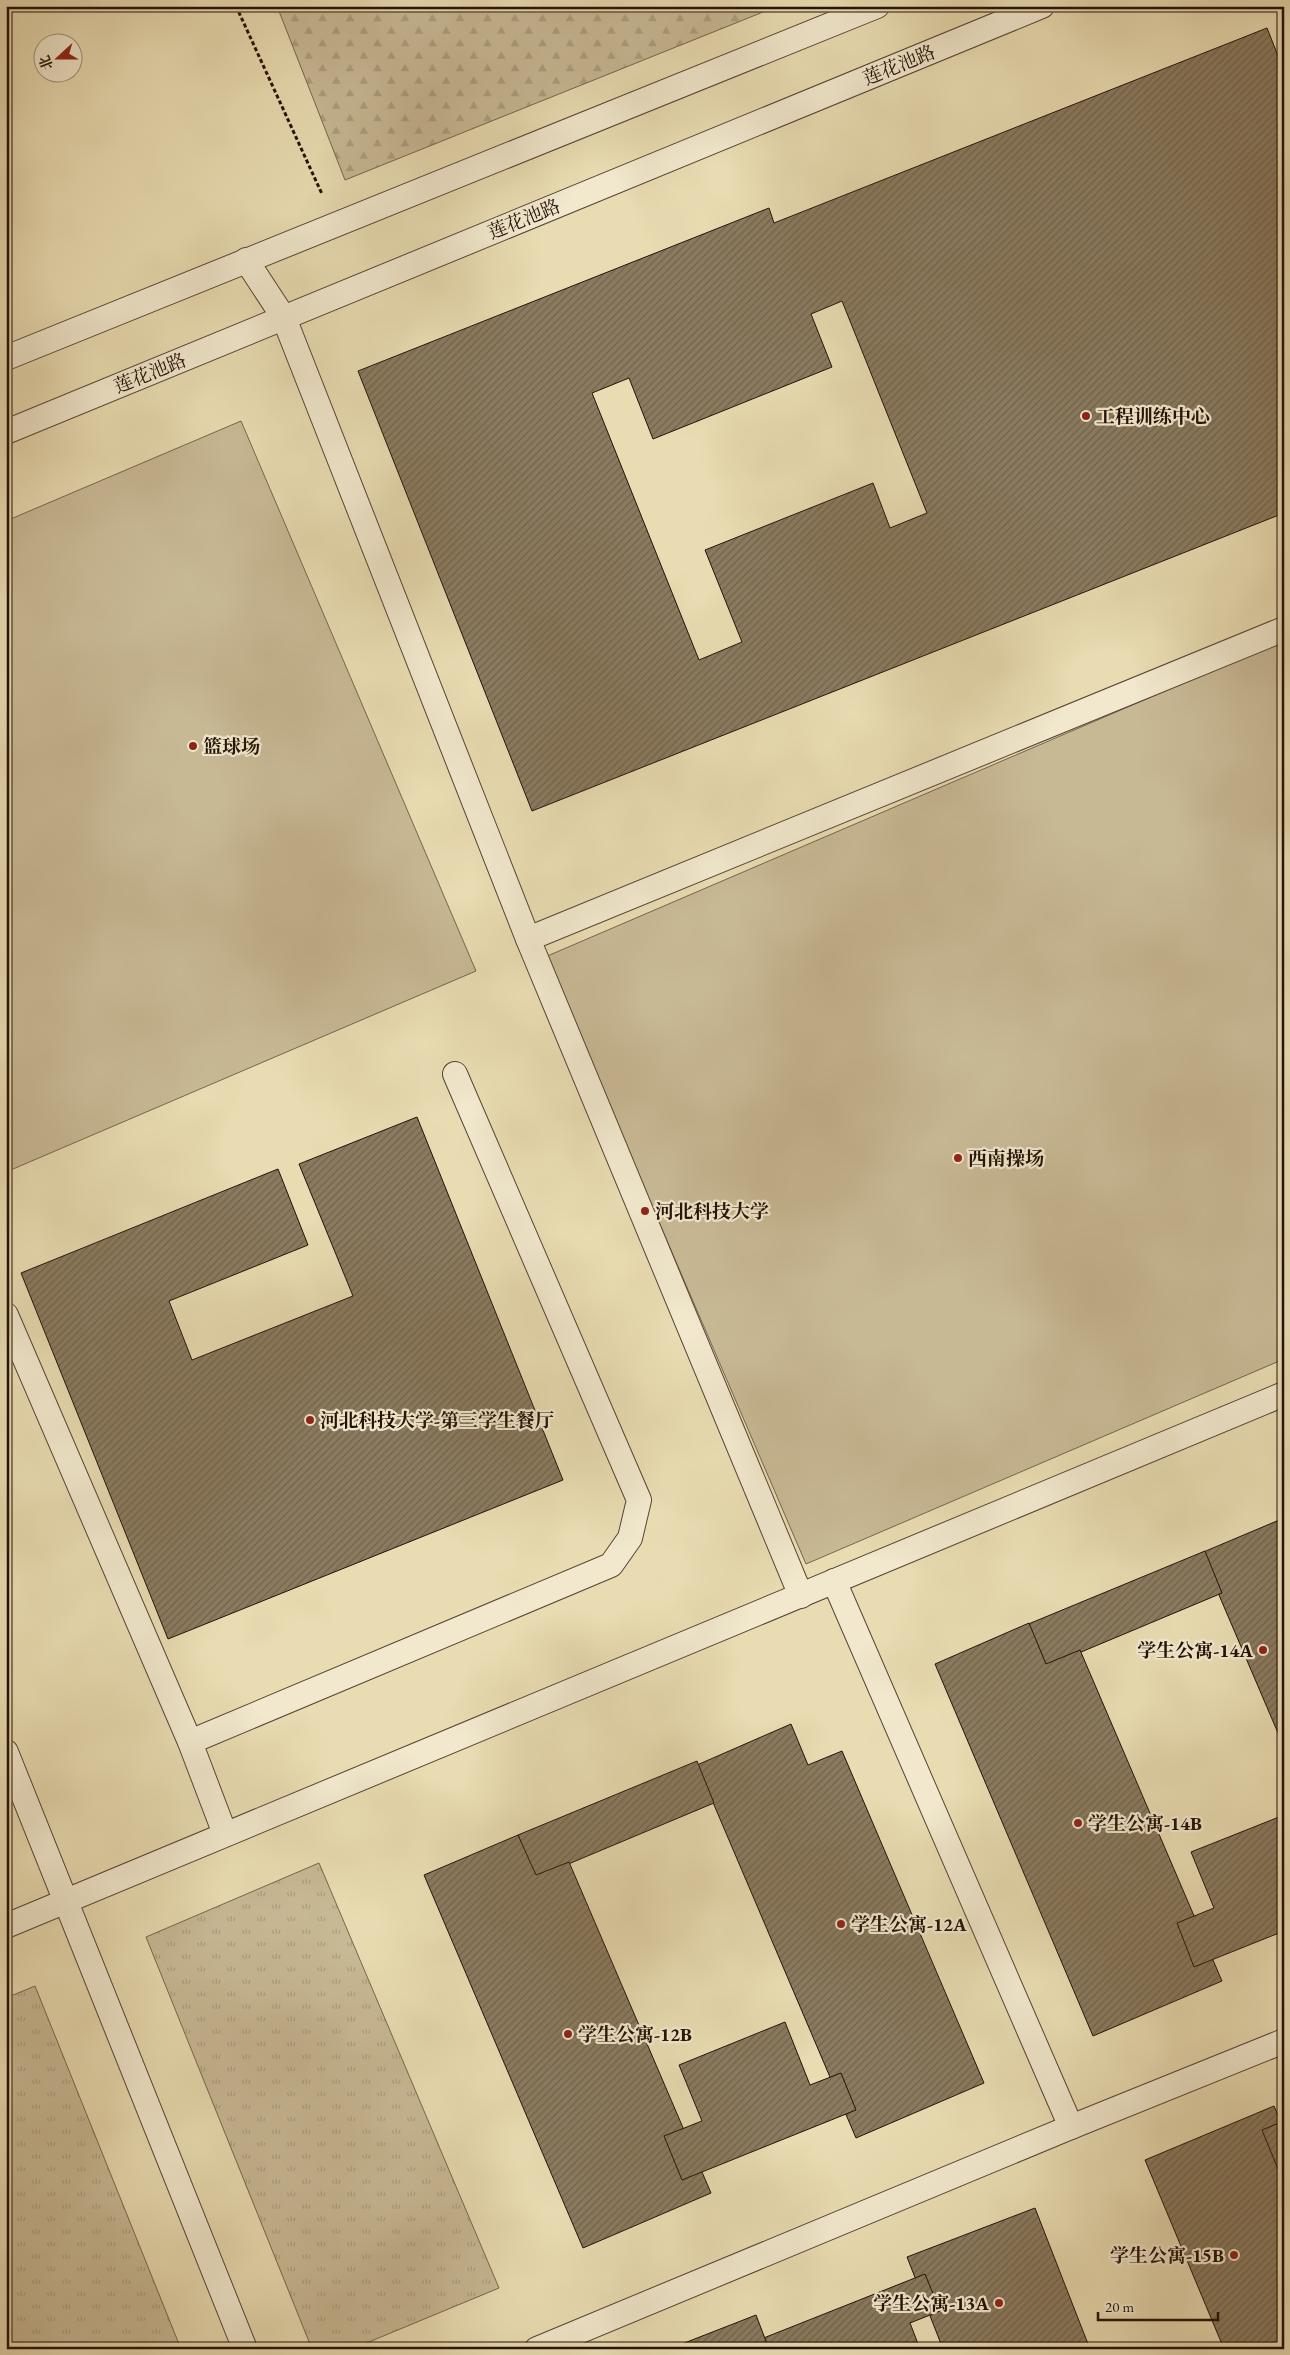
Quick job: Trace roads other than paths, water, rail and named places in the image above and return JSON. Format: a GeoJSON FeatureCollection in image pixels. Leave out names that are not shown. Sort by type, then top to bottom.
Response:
{"type":"FeatureCollection","features":[{"type":"Feature","properties":{"kind":"lane"},"geometry":{"type":"LineString","coordinates":[[6,358],[877,6]]}},
{"type":"Feature","properties":{"kind":"lane","name":"莲花池路"},"geometry":{"type":"LineString","coordinates":[[6,432],[1042,6]]}},
{"type":"Feature","properties":{"kind":"lane"},"geometry":{"type":"LineString","coordinates":[[246,260],[284,318],[528,939],[800,1596]]}},
{"type":"Feature","properties":{"kind":"lane"},"geometry":{"type":"LineString","coordinates":[[528,939],[1284,628]]}},
{"type":"Feature","properties":{"kind":"lane"},"geometry":{"type":"LineString","coordinates":[[190,1742],[611,1565],[630,1538],[638,1500],[455,1074]]}},
{"type":"Feature","properties":{"kind":"lane"},"geometry":{"type":"LineString","coordinates":[[6,1315],[190,1742],[225,1834]]}},
{"type":"Feature","properties":{"kind":"lane"},"geometry":{"type":"LineString","coordinates":[[6,1926],[1284,1394]]}},
{"type":"Feature","properties":{"kind":"lane"},"geometry":{"type":"LineString","coordinates":[[834,1581],[1071,2126]]}},
{"type":"Feature","properties":{"kind":"lane"},"geometry":{"type":"LineString","coordinates":[[6,1752],[245,2349]]}},
{"type":"Feature","properties":{"kind":"lane"},"geometry":{"type":"LineString","coordinates":[[537,2349],[1071,2126],[1284,2041]]}},
{"type":"Feature","properties":{"kind":"place","name":"工程训练中心"},"geometry":{"type":"Point","coordinates":[1086,416]}},
{"type":"Feature","properties":{"kind":"place","name":"篮球场"},"geometry":{"type":"Point","coordinates":[193,746]}},
{"type":"Feature","properties":{"kind":"place","name":"西南操场"},"geometry":{"type":"Point","coordinates":[958,1158]}},
{"type":"Feature","properties":{"kind":"place","name":"河北科技大学"},"geometry":{"type":"Point","coordinates":[645,1211]}},
{"type":"Feature","properties":{"kind":"place","name":"河北科技大学-第三学生餐厅"},"geometry":{"type":"Point","coordinates":[310,1420]}},
{"type":"Feature","properties":{"kind":"place","name":"学生公寓-14A"},"geometry":{"type":"Point","coordinates":[1263,1650]}},
{"type":"Feature","properties":{"kind":"place","name":"学生公寓-14B"},"geometry":{"type":"Point","coordinates":[1078,1823]}},
{"type":"Feature","properties":{"kind":"place","name":"学生公寓-12A"},"geometry":{"type":"Point","coordinates":[841,1924]}},
{"type":"Feature","properties":{"kind":"place","name":"学生公寓-12B"},"geometry":{"type":"Point","coordinates":[568,2034]}},
{"type":"Feature","properties":{"kind":"place","name":"学生公寓-15B"},"geometry":{"type":"Point","coordinates":[1234,2255]}},
{"type":"Feature","properties":{"kind":"place","name":"学生公寓-13A"},"geometry":{"type":"Point","coordinates":[999,2303]}}]}
